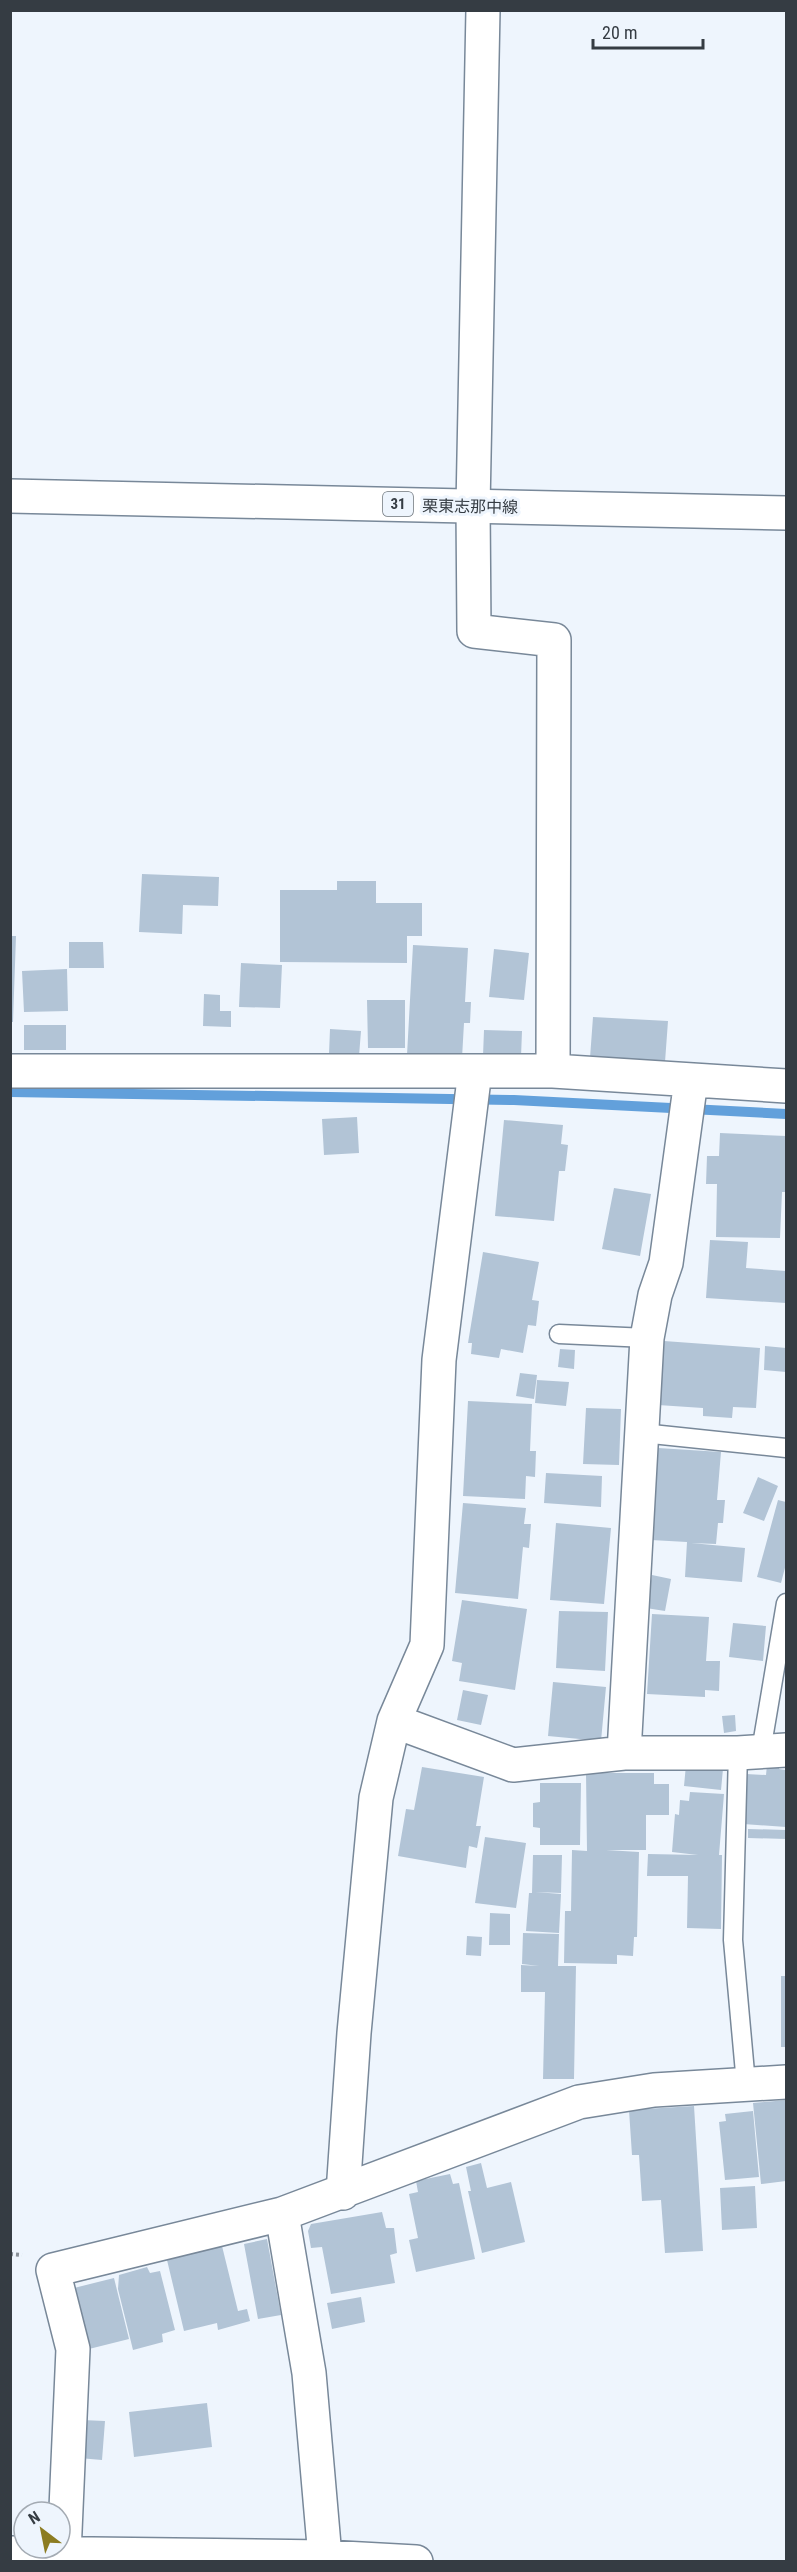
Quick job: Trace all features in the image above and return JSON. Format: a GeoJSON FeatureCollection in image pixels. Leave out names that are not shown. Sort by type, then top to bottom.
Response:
{"type":"FeatureCollection","features":[{"type":"Feature","properties":{"kind":"street"},"geometry":{"type":"LineString","coordinates":[[483,10],[473,506],[474,631],[554,640],[553,1071]]}},
{"type":"Feature","properties":{"kind":"street","name":"栗東志那中線"},"geometry":{"type":"LineString","coordinates":[[10,496],[786,513]]}},
{"type":"Feature","properties":{"kind":"street"},"geometry":{"type":"LineString","coordinates":[[10,1071],[553,1071],[786,1086]]}},
{"type":"Feature","properties":{"kind":"street"},"geometry":{"type":"LineString","coordinates":[[343,2193],[354,2032],[376,1798],[394,1721],[427,1645],[439,1360],[475,1071]]}},
{"type":"Feature","properties":{"kind":"street"},"geometry":{"type":"LineString","coordinates":[[624,1753],[647,1338],[655,1295],[666,1263],[691,1080]]}},
{"type":"Feature","properties":{"kind":"street"},"geometry":{"type":"LineString","coordinates":[[394,1721],[513,1765],[624,1753],[762,1751]]}},
{"type":"Feature","properties":{"kind":"street"},"geometry":{"type":"LineString","coordinates":[[66,2500],[73,2349],[52,2270],[282,2214],[343,2193],[579,2102],[654,2090],[786,2082]]}},
{"type":"Feature","properties":{"kind":"street"},"geometry":{"type":"LineString","coordinates":[[282,2214],[309,2373],[325,2558]]}},
{"type":"Feature","properties":{"kind":"street"},"geometry":{"type":"LineString","coordinates":[[72,2554],[325,2558],[416,2562]]}},
{"type":"Feature","properties":{"kind":"lane"},"geometry":{"type":"LineString","coordinates":[[559,1334],[647,1338]]}},
{"type":"Feature","properties":{"kind":"lane"},"geometry":{"type":"LineString","coordinates":[[642,1433],[786,1448]]}},
{"type":"Feature","properties":{"kind":"lane"},"geometry":{"type":"LineString","coordinates":[[746,2084],[733,1940],[786,1603]]}},
{"type":"Feature","properties":{"kind":"building"},"geometry":{"type":"Polygon","coordinates":[[[142,874],[219,877],[218,906],[183,905],[182,934],[139,932],[142,874]]]}},
{"type":"Feature","properties":{"kind":"building"},"geometry":{"type":"Polygon","coordinates":[[[337,881],[376,881],[376,903],[422,903],[422,936],[407,936],[407,963],[280,962],[280,890],[337,890],[337,881]]]}},
{"type":"Feature","properties":{"kind":"building"},"geometry":{"type":"Polygon","coordinates":[[[10,936],[16,936],[13,1022],[10,1022],[10,936]]]}},
{"type":"Feature","properties":{"kind":"building"},"geometry":{"type":"Polygon","coordinates":[[[69,942],[103,942],[104,968],[69,968],[69,942]]]}},
{"type":"Feature","properties":{"kind":"building"},"geometry":{"type":"Polygon","coordinates":[[[413,945],[468,948],[465,1002],[471,1002],[470,1023],[464,1023],[462,1058],[407,1055],[413,945]]]}},
{"type":"Feature","properties":{"kind":"building"},"geometry":{"type":"Polygon","coordinates":[[[494,949],[529,953],[524,1000],[489,997],[494,949]]]}},
{"type":"Feature","properties":{"kind":"building"},"geometry":{"type":"Polygon","coordinates":[[[241,963],[282,965],[280,1008],[239,1007],[241,963]]]}},
{"type":"Feature","properties":{"kind":"building"},"geometry":{"type":"Polygon","coordinates":[[[67,969],[68,1011],[24,1012],[22,971],[67,969]]]}},
{"type":"Feature","properties":{"kind":"building"},"geometry":{"type":"Polygon","coordinates":[[[204,994],[220,995],[220,1011],[231,1011],[231,1027],[203,1026],[204,994]]]}},
{"type":"Feature","properties":{"kind":"building"},"geometry":{"type":"Polygon","coordinates":[[[367,1000],[405,1000],[405,1048],[368,1048],[367,1000]]]}},
{"type":"Feature","properties":{"kind":"building"},"geometry":{"type":"Polygon","coordinates":[[[593,1017],[668,1021],[665,1062],[590,1058],[593,1017]]]}},
{"type":"Feature","properties":{"kind":"building"},"geometry":{"type":"Polygon","coordinates":[[[24,1025],[66,1025],[66,1050],[24,1050],[24,1025]]]}},
{"type":"Feature","properties":{"kind":"building"},"geometry":{"type":"Polygon","coordinates":[[[330,1029],[361,1031],[359,1056],[329,1054],[330,1029]]]}},
{"type":"Feature","properties":{"kind":"building"},"geometry":{"type":"Polygon","coordinates":[[[484,1030],[522,1031],[521,1057],[483,1056],[484,1030]]]}},
{"type":"Feature","properties":{"kind":"building"},"geometry":{"type":"Polygon","coordinates":[[[357,1117],[359,1153],[324,1155],[322,1119],[357,1117]]]}},
{"type":"Feature","properties":{"kind":"building"},"geometry":{"type":"Polygon","coordinates":[[[504,1120],[563,1125],[561,1144],[568,1145],[565,1171],[559,1171],[554,1221],[495,1216],[504,1120]]]}},
{"type":"Feature","properties":{"kind":"building"},"geometry":{"type":"Polygon","coordinates":[[[720,1133],[786,1136],[786,1192],[782,1192],[780,1238],[716,1237],[717,1184],[706,1184],[707,1156],[719,1156],[720,1133]]]}},
{"type":"Feature","properties":{"kind":"building"},"geometry":{"type":"Polygon","coordinates":[[[614,1188],[651,1194],[640,1256],[602,1249],[614,1188]]]}},
{"type":"Feature","properties":{"kind":"building"},"geometry":{"type":"Polygon","coordinates":[[[710,1240],[748,1242],[746,1268],[786,1271],[786,1303],[706,1298],[710,1240]]]}},
{"type":"Feature","properties":{"kind":"building"},"geometry":{"type":"Polygon","coordinates":[[[483,1252],[539,1262],[532,1300],[539,1301],[536,1326],[528,1325],[523,1353],[501,1349],[499,1358],[471,1354],[472,1343],[468,1343],[483,1252]]]}},
{"type":"Feature","properties":{"kind":"building"},"geometry":{"type":"Polygon","coordinates":[[[664,1341],[760,1348],[756,1408],[733,1407],[732,1418],[703,1416],[703,1408],[658,1405],[664,1341]]]}},
{"type":"Feature","properties":{"kind":"building"},"geometry":{"type":"Polygon","coordinates":[[[765,1346],[786,1348],[786,1372],[764,1370],[765,1346]]]}},
{"type":"Feature","properties":{"kind":"building"},"geometry":{"type":"Polygon","coordinates":[[[560,1349],[575,1350],[574,1369],[558,1367],[560,1349]]]}},
{"type":"Feature","properties":{"kind":"building"},"geometry":{"type":"Polygon","coordinates":[[[520,1373],[537,1375],[534,1399],[516,1396],[520,1373]]]}},
{"type":"Feature","properties":{"kind":"building"},"geometry":{"type":"Polygon","coordinates":[[[537,1380],[569,1382],[566,1406],[535,1403],[537,1380]]]}},
{"type":"Feature","properties":{"kind":"building"},"geometry":{"type":"Polygon","coordinates":[[[468,1401],[532,1404],[530,1451],[536,1451],[535,1477],[526,1476],[525,1499],[463,1496],[468,1401]]]}},
{"type":"Feature","properties":{"kind":"building"},"geometry":{"type":"Polygon","coordinates":[[[586,1408],[621,1409],[619,1465],[583,1464],[586,1408]]]}},
{"type":"Feature","properties":{"kind":"building"},"geometry":{"type":"Polygon","coordinates":[[[658,1448],[721,1452],[717,1500],[725,1500],[723,1523],[718,1523],[716,1544],[691,1543],[745,1548],[742,1582],[685,1577],[687,1542],[651,1540],[658,1448]]]}},
{"type":"Feature","properties":{"kind":"building"},"geometry":{"type":"Polygon","coordinates":[[[546,1473],[602,1476],[601,1507],[544,1503],[546,1473]]]}},
{"type":"Feature","properties":{"kind":"building"},"geometry":{"type":"Polygon","coordinates":[[[758,1477],[778,1486],[764,1521],[743,1513],[758,1477]]]}},
{"type":"Feature","properties":{"kind":"building"},"geometry":{"type":"Polygon","coordinates":[[[778,1500],[786,1502],[786,1564],[781,1583],[757,1577],[778,1500]]]}},
{"type":"Feature","properties":{"kind":"building"},"geometry":{"type":"Polygon","coordinates":[[[463,1503],[526,1508],[524,1524],[531,1524],[529,1548],[523,1547],[518,1599],[455,1593],[463,1503]]]}},
{"type":"Feature","properties":{"kind":"building"},"geometry":{"type":"Polygon","coordinates":[[[556,1523],[611,1528],[604,1604],[550,1600],[556,1523]]]}},
{"type":"Feature","properties":{"kind":"building"},"geometry":{"type":"Polygon","coordinates":[[[652,1575],[671,1579],[665,1611],[646,1608],[652,1575]]]}},
{"type":"Feature","properties":{"kind":"building"},"geometry":{"type":"Polygon","coordinates":[[[462,1600],[527,1609],[515,1690],[459,1681],[462,1663],[452,1661],[462,1600]]]}},
{"type":"Feature","properties":{"kind":"building"},"geometry":{"type":"Polygon","coordinates":[[[559,1611],[608,1612],[605,1671],[556,1668],[559,1611]]]}},
{"type":"Feature","properties":{"kind":"building"},"geometry":{"type":"Polygon","coordinates":[[[652,1614],[709,1617],[706,1661],[720,1661],[719,1691],[705,1690],[705,1697],[647,1694],[652,1614]]]}},
{"type":"Feature","properties":{"kind":"building"},"geometry":{"type":"Polygon","coordinates":[[[733,1623],[766,1626],[763,1661],[729,1657],[733,1623]]]}},
{"type":"Feature","properties":{"kind":"building"},"geometry":{"type":"Polygon","coordinates":[[[553,1682],[606,1687],[601,1741],[548,1736],[553,1682]]]}},
{"type":"Feature","properties":{"kind":"building"},"geometry":{"type":"Polygon","coordinates":[[[463,1690],[488,1695],[481,1725],[457,1720],[463,1690]]]}},
{"type":"Feature","properties":{"kind":"building"},"geometry":{"type":"Polygon","coordinates":[[[735,1715],[736,1731],[724,1733],[722,1716],[735,1715]]]}},
{"type":"Feature","properties":{"kind":"building"},"geometry":{"type":"Polygon","coordinates":[[[686,1765],[723,1769],[721,1790],[684,1786],[686,1765]]]}},
{"type":"Feature","properties":{"kind":"building"},"geometry":{"type":"Polygon","coordinates":[[[767,1765],[779,1765],[779,1769],[786,1770],[786,1827],[743,1824],[746,1774],[766,1775],[767,1765]]]}},
{"type":"Feature","properties":{"kind":"building"},"geometry":{"type":"Polygon","coordinates":[[[422,1767],[484,1777],[476,1826],[481,1826],[477,1848],[469,1846],[466,1868],[398,1856],[406,1809],[414,1810],[422,1767]]]}},
{"type":"Feature","properties":{"kind":"building"},"geometry":{"type":"Polygon","coordinates":[[[586,1773],[654,1773],[654,1784],[669,1784],[669,1815],[646,1815],[646,1850],[606,1850],[639,1852],[637,1937],[634,1937],[633,1956],[617,1955],[617,1964],[564,1963],[565,1911],[571,1911],[572,1850],[587,1851],[586,1773]]]}},
{"type":"Feature","properties":{"kind":"building"},"geometry":{"type":"Polygon","coordinates":[[[540,1783],[581,1783],[580,1845],[540,1845],[540,1828],[533,1827],[533,1803],[540,1802],[540,1783]]]}},
{"type":"Feature","properties":{"kind":"building"},"geometry":{"type":"Polygon","coordinates":[[[690,1792],[724,1794],[719,1855],[722,1855],[721,1929],[687,1928],[688,1876],[647,1876],[648,1854],[698,1855],[672,1852],[675,1814],[679,1815],[680,1800],[689,1801],[690,1792]]]}},
{"type":"Feature","properties":{"kind":"building"},"geometry":{"type":"Polygon","coordinates":[[[748,1829],[786,1830],[786,1839],[748,1838],[748,1829]]]}},
{"type":"Feature","properties":{"kind":"building"},"geometry":{"type":"Polygon","coordinates":[[[485,1837],[526,1843],[516,1908],[475,1903],[485,1837]]]}},
{"type":"Feature","properties":{"kind":"building"},"geometry":{"type":"Polygon","coordinates":[[[533,1855],[562,1855],[561,1893],[535,1892],[561,1894],[559,1933],[526,1931],[529,1893],[532,1893],[533,1855]]]}},
{"type":"Feature","properties":{"kind":"building"},"geometry":{"type":"Polygon","coordinates":[[[490,1913],[510,1914],[510,1945],[489,1945],[490,1913]]]}},
{"type":"Feature","properties":{"kind":"building"},"geometry":{"type":"Polygon","coordinates":[[[523,1933],[559,1934],[558,1966],[576,1966],[574,2079],[543,2079],[545,1992],[521,1992],[521,1965],[539,1966],[522,1964],[523,1933]]]}},
{"type":"Feature","properties":{"kind":"building"},"geometry":{"type":"Polygon","coordinates":[[[467,1936],[482,1937],[481,1956],[466,1955],[467,1936]]]}},
{"type":"Feature","properties":{"kind":"building"},"geometry":{"type":"Polygon","coordinates":[[[781,1976],[786,1976],[786,2047],[781,2047],[781,1976]]]}},
{"type":"Feature","properties":{"kind":"building"},"geometry":{"type":"Polygon","coordinates":[[[786,2100],[786,2181],[761,2184],[753,2103],[786,2100]]]}},
{"type":"Feature","properties":{"kind":"building"},"geometry":{"type":"Polygon","coordinates":[[[694,2106],[703,2251],[665,2253],[661,2200],[642,2201],[639,2155],[632,2155],[629,2110],[694,2106]]]}},
{"type":"Feature","properties":{"kind":"building"},"geometry":{"type":"Polygon","coordinates":[[[753,2111],[759,2177],[725,2180],[719,2122],[726,2121],[725,2114],[753,2111]]]}},
{"type":"Feature","properties":{"kind":"building"},"geometry":{"type":"Polygon","coordinates":[[[481,2163],[487,2188],[511,2182],[525,2242],[482,2253],[468,2191],[471,2191],[466,2167],[481,2163]]]}},
{"type":"Feature","properties":{"kind":"building"},"geometry":{"type":"Polygon","coordinates":[[[450,2174],[453,2184],[459,2183],[475,2259],[416,2272],[409,2240],[418,2238],[409,2194],[418,2192],[416,2181],[450,2174]]]}},
{"type":"Feature","properties":{"kind":"building"},"geometry":{"type":"Polygon","coordinates":[[[755,2186],[757,2228],[722,2230],[720,2188],[755,2186]]]}},
{"type":"Feature","properties":{"kind":"building"},"geometry":{"type":"Polygon","coordinates":[[[382,2212],[386,2228],[394,2228],[397,2253],[390,2255],[395,2283],[331,2294],[322,2247],[311,2248],[308,2231],[311,2224],[382,2212]]]}},
{"type":"Feature","properties":{"kind":"building"},"geometry":{"type":"Polygon","coordinates":[[[267,2239],[281,2315],[258,2319],[244,2244],[267,2239]]]}},
{"type":"Feature","properties":{"kind":"building"},"geometry":{"type":"Polygon","coordinates":[[[222,2246],[238,2311],[247,2309],[250,2321],[218,2330],[217,2323],[184,2331],[167,2260],[222,2246]]]}},
{"type":"Feature","properties":{"kind":"building"},"geometry":{"type":"Polygon","coordinates":[[[147,2267],[150,2273],[160,2271],[175,2330],[162,2334],[163,2342],[133,2350],[118,2289],[119,2275],[147,2267]]]}},
{"type":"Feature","properties":{"kind":"building"},"geometry":{"type":"Polygon","coordinates":[[[114,2278],[129,2339],[85,2350],[70,2289],[114,2278]]]}},
{"type":"Feature","properties":{"kind":"building"},"geometry":{"type":"Polygon","coordinates":[[[361,2297],[365,2322],[332,2329],[327,2303],[361,2297]]]}},
{"type":"Feature","properties":{"kind":"building"},"geometry":{"type":"Polygon","coordinates":[[[207,2403],[212,2447],[134,2457],[129,2412],[207,2403]]]}},
{"type":"Feature","properties":{"kind":"building"},"geometry":{"type":"Polygon","coordinates":[[[82,2420],[105,2421],[102,2460],[79,2458],[82,2420]]]}},
{"type":"Feature","properties":{"kind":"waterway"},"geometry":{"type":"LineString","coordinates":[[10,1092],[514,1100],[786,1114]]}}]}
